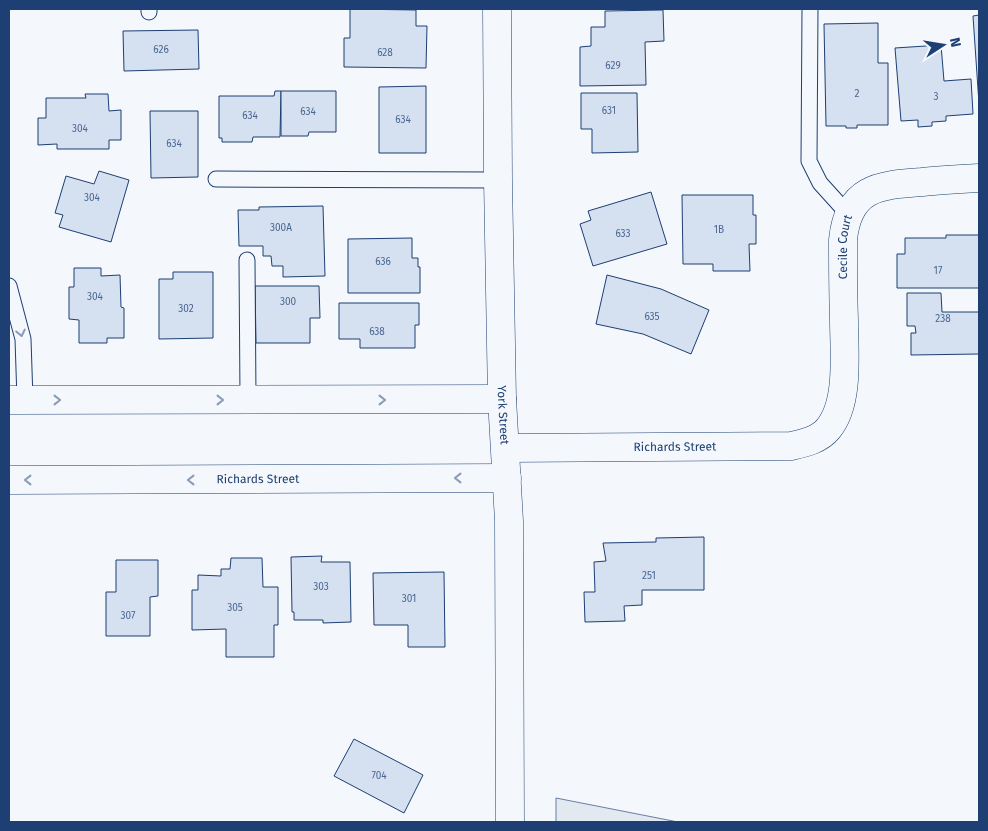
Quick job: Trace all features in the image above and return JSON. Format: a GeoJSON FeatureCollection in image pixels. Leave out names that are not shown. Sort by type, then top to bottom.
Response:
{"type":"FeatureCollection","features":[{"type":"Feature","properties":{"kind":"street","name":"York Street"},"geometry":{"type":"LineString","coordinates":[[497,9],[502,399],[506,448],[509,567],[510,822]]}},
{"type":"Feature","properties":{"kind":"street","name":"Cecile Court"},"geometry":{"type":"LineString","coordinates":[[834,420],[839,406],[844,379],[843,240],[848,214],[864,195],[885,186],[979,178]]}},
{"type":"Feature","properties":{"kind":"street"},"geometry":{"type":"LineString","coordinates":[[17,400],[502,399]]}},
{"type":"Feature","properties":{"kind":"street","name":"Richards Street"},"geometry":{"type":"LineString","coordinates":[[506,448],[791,446],[813,440],[826,431],[834,420]]}},
{"type":"Feature","properties":{"kind":"street","name":"Richards Street"},"geometry":{"type":"LineString","coordinates":[[9,480],[507,478]]}},
{"type":"Feature","properties":{"kind":"lane"},"geometry":{"type":"LineString","coordinates":[[810,9],[809,161],[820,183],[848,214]]}},
{"type":"Feature","properties":{"kind":"lane"},"geometry":{"type":"LineString","coordinates":[[216,179],[498,180]]}},
{"type":"Feature","properties":{"kind":"lane"},"geometry":{"type":"LineString","coordinates":[[247,260],[248,400]]}},
{"type":"Feature","properties":{"kind":"lane"},"geometry":{"type":"LineString","coordinates":[[9,286],[23,340],[17,400]]}},
{"type":"Feature","properties":{"kind":"shaded area"},"geometry":{"type":"Polygon","coordinates":[[[556,798],[678,822],[556,822],[556,798]]]}},
{"type":"Feature","properties":{"kind":"building"},"geometry":{"type":"Polygon","coordinates":[[[350,9],[416,10],[416,26],[427,26],[426,68],[344,67],[344,38],[350,38],[350,9]]]}},
{"type":"Feature","properties":{"kind":"building"},"geometry":{"type":"Polygon","coordinates":[[[663,10],[664,41],[645,42],[646,85],[580,86],[580,47],[591,46],[591,27],[605,27],[605,11],[663,10]]]}},
{"type":"Feature","properties":{"kind":"building"},"geometry":{"type":"Polygon","coordinates":[[[979,15],[979,104],[973,16],[979,15]]]}},
{"type":"Feature","properties":{"kind":"building"},"geometry":{"type":"Polygon","coordinates":[[[878,23],[878,63],[888,63],[888,125],[857,125],[857,128],[826,126],[824,24],[878,23]]]}},
{"type":"Feature","properties":{"kind":"building"},"geometry":{"type":"Polygon","coordinates":[[[198,30],[199,69],[124,71],[123,31],[198,30]]]}},
{"type":"Feature","properties":{"kind":"building"},"geometry":{"type":"Polygon","coordinates":[[[941,45],[944,81],[971,79],[973,114],[946,116],[946,121],[932,122],[932,126],[918,127],[918,120],[901,121],[895,48],[941,45]]]}},
{"type":"Feature","properties":{"kind":"building"},"geometry":{"type":"Polygon","coordinates":[[[426,86],[426,153],[379,153],[379,87],[426,86]]]}},
{"type":"Feature","properties":{"kind":"building"},"geometry":{"type":"Polygon","coordinates":[[[275,91],[281,91],[280,137],[253,137],[252,142],[222,142],[222,138],[219,138],[219,96],[274,96],[275,91]]]}},
{"type":"Feature","properties":{"kind":"building"},"geometry":{"type":"Polygon","coordinates":[[[281,91],[336,91],[336,132],[309,132],[308,136],[281,136],[281,91]]]}},
{"type":"Feature","properties":{"kind":"building"},"geometry":{"type":"Polygon","coordinates":[[[581,93],[637,93],[638,152],[592,153],[592,129],[581,129],[581,93]]]}},
{"type":"Feature","properties":{"kind":"building"},"geometry":{"type":"Polygon","coordinates":[[[85,94],[108,94],[109,111],[121,110],[121,140],[109,140],[109,149],[57,149],[57,144],[38,145],[38,118],[46,118],[46,98],[86,98],[85,94]]]}},
{"type":"Feature","properties":{"kind":"building"},"geometry":{"type":"Polygon","coordinates":[[[150,111],[198,111],[198,177],[151,178],[150,111]]]}},
{"type":"Feature","properties":{"kind":"building"},"geometry":{"type":"Polygon","coordinates":[[[99,171],[129,180],[111,242],[59,227],[63,215],[55,213],[66,176],[94,184],[99,171]]]}},
{"type":"Feature","properties":{"kind":"building"},"geometry":{"type":"Polygon","coordinates":[[[651,192],[667,244],[593,266],[580,224],[591,220],[588,211],[651,192]]]}},
{"type":"Feature","properties":{"kind":"building"},"geometry":{"type":"Polygon","coordinates":[[[682,195],[753,195],[753,215],[756,215],[756,244],[749,244],[750,271],[713,271],[713,264],[683,264],[682,195]]]}},
{"type":"Feature","properties":{"kind":"building"},"geometry":{"type":"Polygon","coordinates":[[[323,206],[325,276],[283,277],[283,266],[272,266],[271,256],[263,256],[263,246],[239,246],[238,210],[259,210],[259,207],[323,206]]]}},
{"type":"Feature","properties":{"kind":"building"},"geometry":{"type":"Polygon","coordinates":[[[946,235],[979,235],[979,288],[897,288],[897,254],[905,254],[905,238],[946,238],[946,235]]]}},
{"type":"Feature","properties":{"kind":"building"},"geometry":{"type":"Polygon","coordinates":[[[412,238],[412,258],[418,258],[418,267],[420,267],[420,293],[348,293],[348,239],[412,238]]]}},
{"type":"Feature","properties":{"kind":"building"},"geometry":{"type":"Polygon","coordinates":[[[74,268],[101,268],[101,276],[120,275],[121,307],[124,308],[124,338],[107,338],[107,343],[79,343],[79,320],[69,319],[69,287],[74,287],[74,268]]]}},
{"type":"Feature","properties":{"kind":"building"},"geometry":{"type":"Polygon","coordinates":[[[173,272],[213,272],[213,338],[159,339],[159,279],[173,279],[173,272]]]}},
{"type":"Feature","properties":{"kind":"building"},"geometry":{"type":"Polygon","coordinates":[[[607,275],[661,289],[709,310],[691,354],[643,334],[596,324],[607,275]]]}},
{"type":"Feature","properties":{"kind":"building"},"geometry":{"type":"Polygon","coordinates":[[[255,286],[319,286],[320,318],[310,318],[310,343],[256,343],[255,286]]]}},
{"type":"Feature","properties":{"kind":"building"},"geometry":{"type":"Polygon","coordinates":[[[907,293],[941,293],[942,312],[979,312],[979,354],[911,355],[911,333],[916,333],[915,326],[907,326],[907,293]]]}},
{"type":"Feature","properties":{"kind":"building"},"geometry":{"type":"Polygon","coordinates":[[[339,303],[419,303],[419,325],[415,325],[415,348],[360,348],[360,339],[339,339],[339,303]]]}},
{"type":"Feature","properties":{"kind":"building"},"geometry":{"type":"Polygon","coordinates":[[[704,537],[704,590],[642,590],[642,605],[624,606],[625,621],[585,622],[584,592],[595,592],[594,562],[606,561],[603,543],[656,542],[656,538],[704,537]]]}},
{"type":"Feature","properties":{"kind":"building"},"geometry":{"type":"Polygon","coordinates":[[[322,556],[321,562],[350,562],[351,622],[323,623],[323,620],[294,620],[294,612],[292,612],[291,557],[322,556]]]}},
{"type":"Feature","properties":{"kind":"building"},"geometry":{"type":"Polygon","coordinates":[[[231,558],[262,558],[263,587],[278,587],[278,625],[274,625],[274,657],[226,657],[226,629],[192,630],[192,590],[198,590],[198,575],[221,576],[221,569],[230,569],[231,558]]]}},
{"type":"Feature","properties":{"kind":"building"},"geometry":{"type":"Polygon","coordinates":[[[116,560],[158,560],[158,596],[150,597],[150,636],[106,636],[106,592],[116,592],[116,560]]]}},
{"type":"Feature","properties":{"kind":"building"},"geometry":{"type":"Polygon","coordinates":[[[444,572],[445,647],[408,647],[408,625],[374,625],[373,573],[444,572]]]}},
{"type":"Feature","properties":{"kind":"building"},"geometry":{"type":"Polygon","coordinates":[[[354,739],[423,775],[404,813],[334,776],[354,739]]]}}]}
